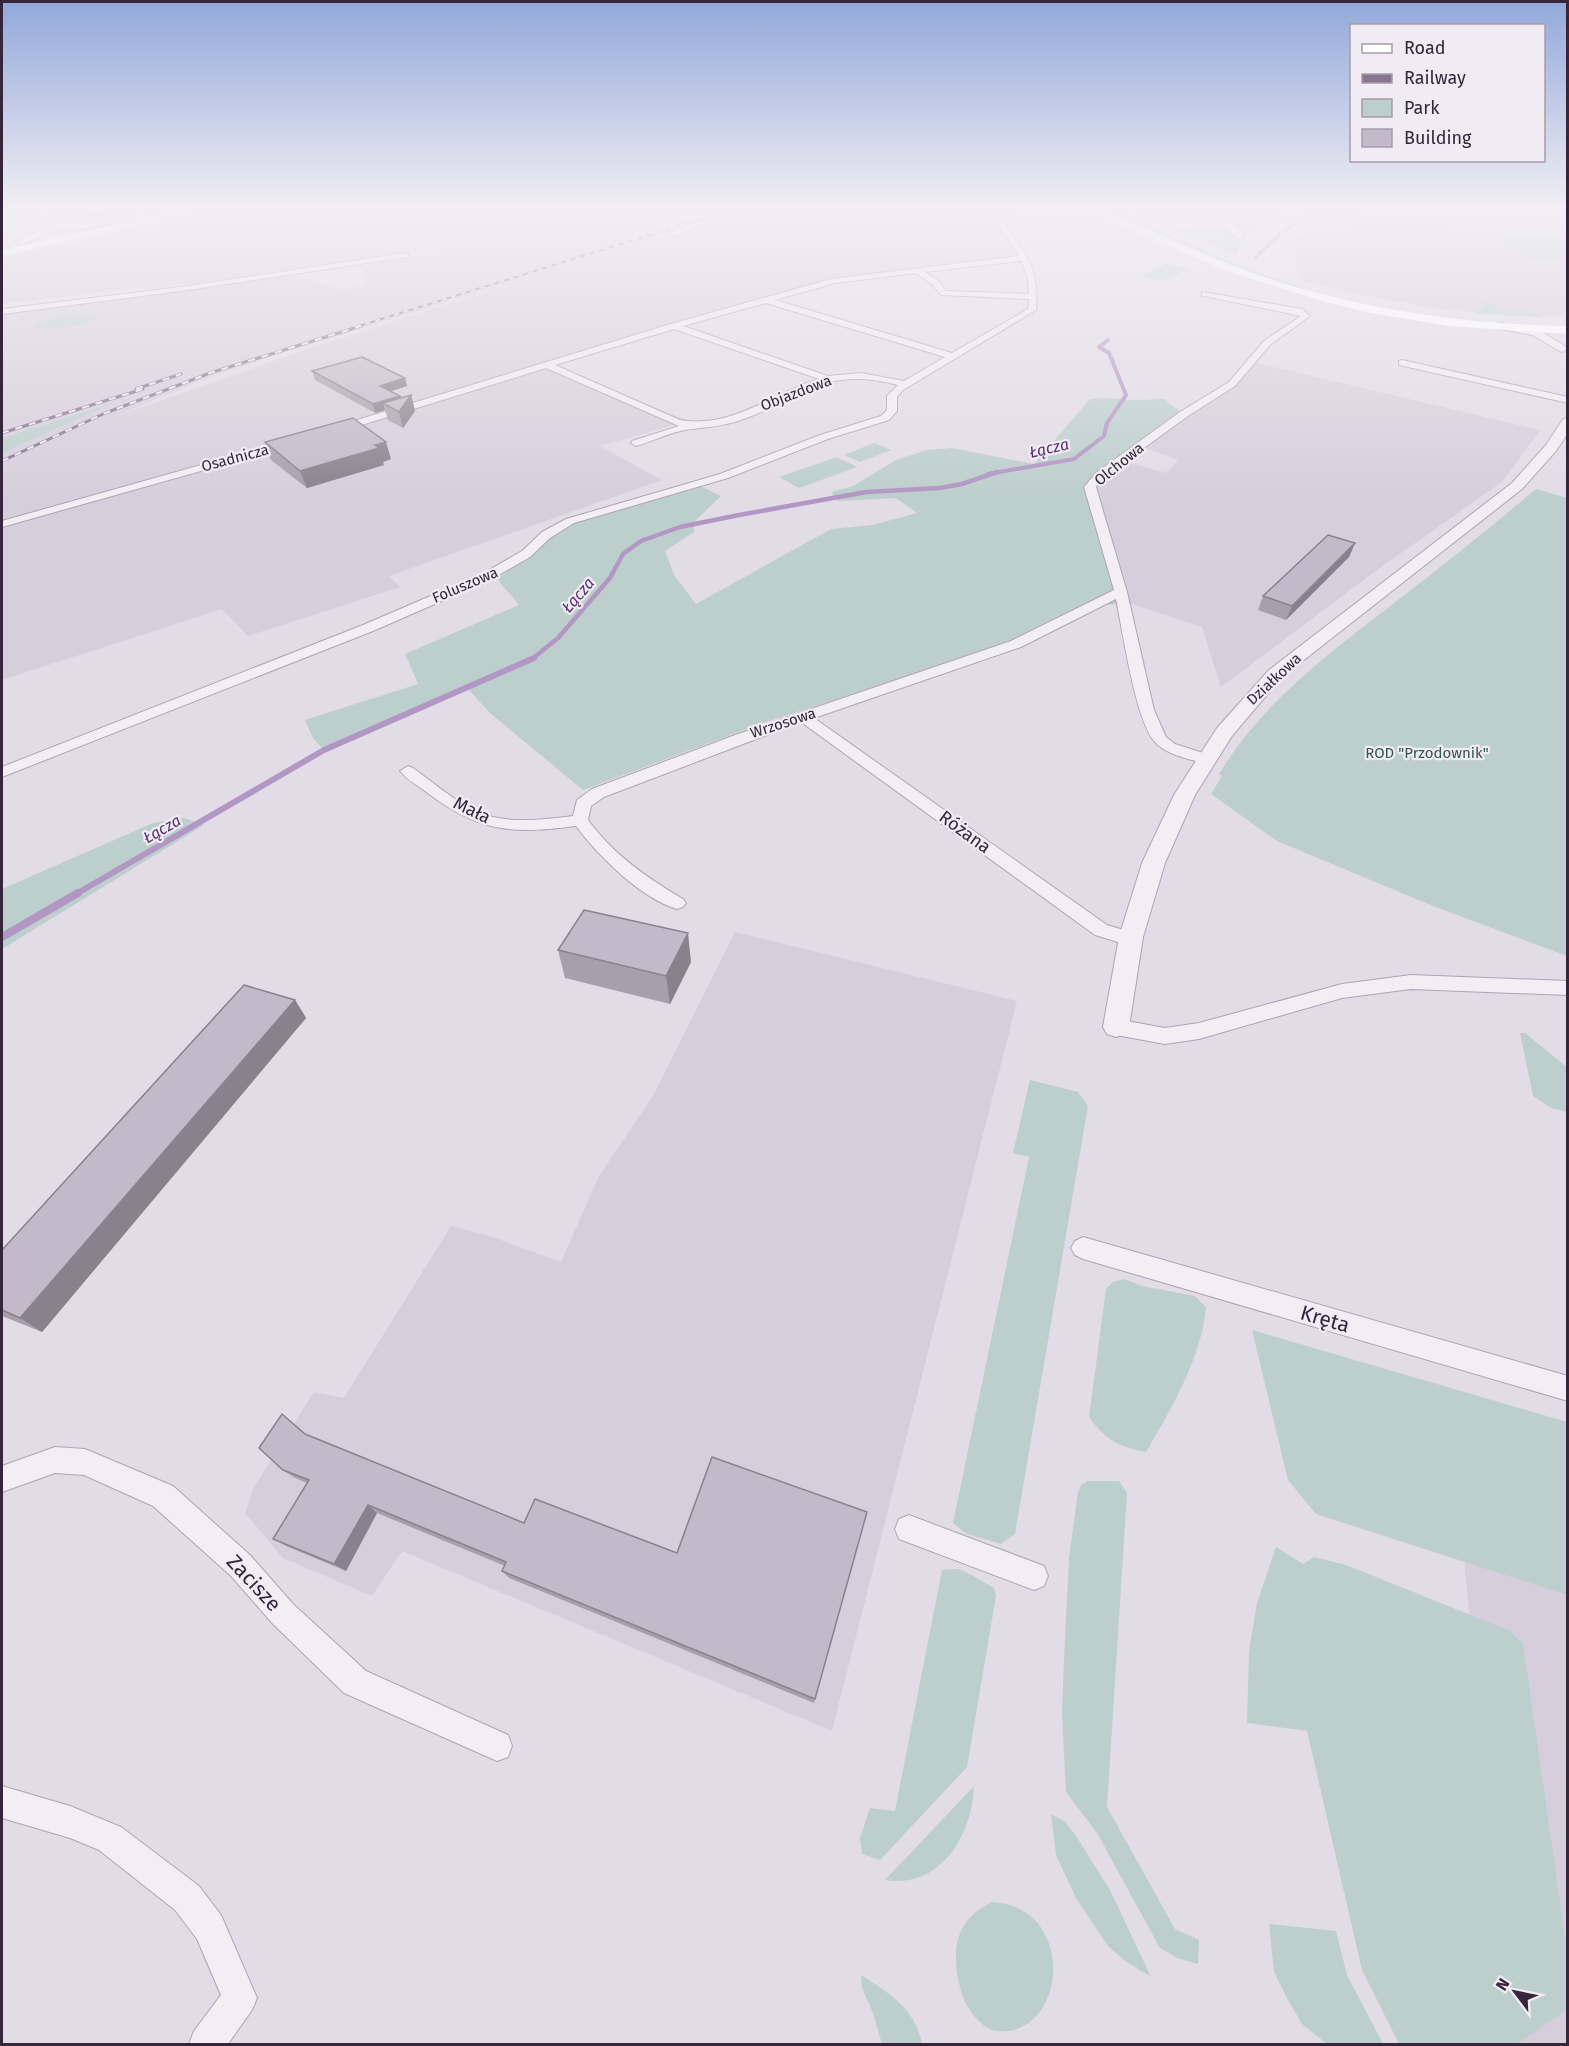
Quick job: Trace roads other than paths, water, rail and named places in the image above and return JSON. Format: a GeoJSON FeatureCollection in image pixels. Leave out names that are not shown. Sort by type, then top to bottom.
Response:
{"type":"FeatureCollection","features":[{"type":"Feature","properties":{"kind":"main road"},"geometry":{"type":"LineString","coordinates":[[1366,306],[1391,312],[1500,326],[1566,328]]}},
{"type":"Feature","properties":{"kind":"main road"},"geometry":{"type":"LineString","coordinates":[[1399,306],[1426,312],[1522,321],[1566,328]]}},
{"type":"Feature","properties":{"kind":"street"},"geometry":{"type":"LineString","coordinates":[[2,312],[47,306]]}},
{"type":"Feature","properties":{"kind":"street"},"geometry":{"type":"LineString","coordinates":[[328,432],[743,306]]}},
{"type":"Feature","properties":{"kind":"street"},"geometry":{"type":"LineString","coordinates":[[787,306],[954,357]]}},
{"type":"Feature","properties":{"kind":"street"},"geometry":{"type":"LineString","coordinates":[[907,385],[1031,312],[1032,306]]}},
{"type":"Feature","properties":{"kind":"street","name":"Olchowa"},"geometry":{"type":"LineString","coordinates":[[1204,758],[1170,747],[1160,739],[1146,710],[1121,592],[1090,486],[1100,475],[1184,414],[1232,384],[1267,343],[1306,316],[1302,312],[1272,306]]}},
{"type":"Feature","properties":{"kind":"street"},"geometry":{"type":"LineString","coordinates":[[674,326],[829,379]]}},
{"type":"Feature","properties":{"kind":"street"},"geometry":{"type":"LineString","coordinates":[[1500,326],[1535,332],[1565,353]]}},
{"type":"Feature","properties":{"kind":"street"},"geometry":{"type":"LineString","coordinates":[[1565,353],[1556,335],[1566,328]]}},
{"type":"Feature","properties":{"kind":"street"},"geometry":{"type":"LineString","coordinates":[[1402,363],[1568,400]]}},
{"type":"Feature","properties":{"kind":"street","name":"Objazdowa"},"geometry":{"type":"LineString","coordinates":[[546,365],[690,426]]}},
{"type":"Feature","properties":{"kind":"street","name":"Objazdowa"},"geometry":{"type":"LineString","coordinates":[[636,443],[690,426],[709,426],[719,423],[829,379],[856,377],[907,385]]}},
{"type":"Feature","properties":{"kind":"street","name":"Foluszowa"},"geometry":{"type":"LineString","coordinates":[[2,772],[368,628],[488,576],[526,554],[546,535],[570,521],[724,476],[824,437],[885,418],[892,411],[892,396],[907,385]]}},
{"type":"Feature","properties":{"kind":"street","name":"Działkowa"},"geometry":{"type":"LineString","coordinates":[[1116,1027],[1131,939],[1146,885],[1165,833],[1204,758],[1253,696],[1275,674],[1517,486],[1551,448],[1568,422]]}},
{"type":"Feature","properties":{"kind":"street","name":"Osadnicza"},"geometry":{"type":"LineString","coordinates":[[2,524],[299,440]]}},
{"type":"Feature","properties":{"kind":"street","name":"Wrzosowa"},"geometry":{"type":"LineString","coordinates":[[580,820],[583,804],[598,793],[693,755],[1016,644],[1121,592]]}},
{"type":"Feature","properties":{"kind":"street","name":"Różana"},"geometry":{"type":"LineString","coordinates":[[804,717],[1101,930],[1131,939]]}},
{"type":"Feature","properties":{"kind":"street","name":"Mała"},"geometry":{"type":"LineString","coordinates":[[408,771],[471,813],[491,822],[527,824],[580,820]]}},
{"type":"Feature","properties":{"kind":"street"},"geometry":{"type":"LineString","coordinates":[[580,820],[599,843],[637,880],[677,903]]}},
{"type":"Feature","properties":{"kind":"street"},"geometry":{"type":"LineString","coordinates":[[1116,1027],[1166,1036],[1199,1031],[1342,991],[1411,982],[1568,988]]}},
{"type":"Feature","properties":{"kind":"street","name":"Kręta"},"geometry":{"type":"LineString","coordinates":[[1083,1248],[1568,1389]]}},
{"type":"Feature","properties":{"kind":"street","name":"Zacisze"},"geometry":{"type":"LineString","coordinates":[[2,1479],[55,1460],[85,1462],[163,1496],[241,1566],[283,1614],[355,1682],[497,1746]]}},
{"type":"Feature","properties":{"kind":"street"},"geometry":{"type":"LineString","coordinates":[[909,1529],[1034,1576]]}},
{"type":"Feature","properties":{"kind":"street"},"geometry":{"type":"LineString","coordinates":[[2,1802],[70,1822],[110,1838],[187,1898],[209,1927],[240,1998],[207,2044]]}},
{"type":"Feature","properties":{"kind":"waterway","name":"Łącza"},"geometry":{"type":"LineString","coordinates":[[994,473],[1074,459],[1104,436],[1107,423],[1126,395],[1109,353],[1099,347],[1108,340]]}},
{"type":"Feature","properties":{"kind":"waterway","name":"Łącza"},"geometry":{"type":"LineString","coordinates":[[532,659],[558,638],[610,578],[623,554],[641,541],[680,527],[734,516],[866,492],[940,488],[962,484],[994,473]]}},
{"type":"Feature","properties":{"kind":"waterway","name":"Łącza"},"geometry":{"type":"LineString","coordinates":[[988,474],[994,473]]}},
{"type":"Feature","properties":{"kind":"waterway","name":"Łącza"},"geometry":{"type":"LineString","coordinates":[[76,894],[324,750],[532,659]]}},
{"type":"Feature","properties":{"kind":"waterway","name":"Łącza"},"geometry":{"type":"LineString","coordinates":[[2,937],[78,893]]}},
{"type":"Feature","properties":{"kind":"railway"},"geometry":{"type":"LineString","coordinates":[[356,327],[421,306]]}},
{"type":"Feature","properties":{"kind":"railway"},"geometry":{"type":"LineString","coordinates":[[2,461],[103,414],[210,373],[361,326]]}},
{"type":"Feature","properties":{"kind":"railway"},"geometry":{"type":"LineString","coordinates":[[136,389],[181,374]]}},
{"type":"Feature","properties":{"kind":"railway"},"geometry":{"type":"LineString","coordinates":[[2,433],[143,389]]}},
{"type":"Feature","properties":{"kind":"park label","name":"ROD \"Przodownik\""},"geometry":{"type":"Point","coordinates":[1427,753]}}]}
